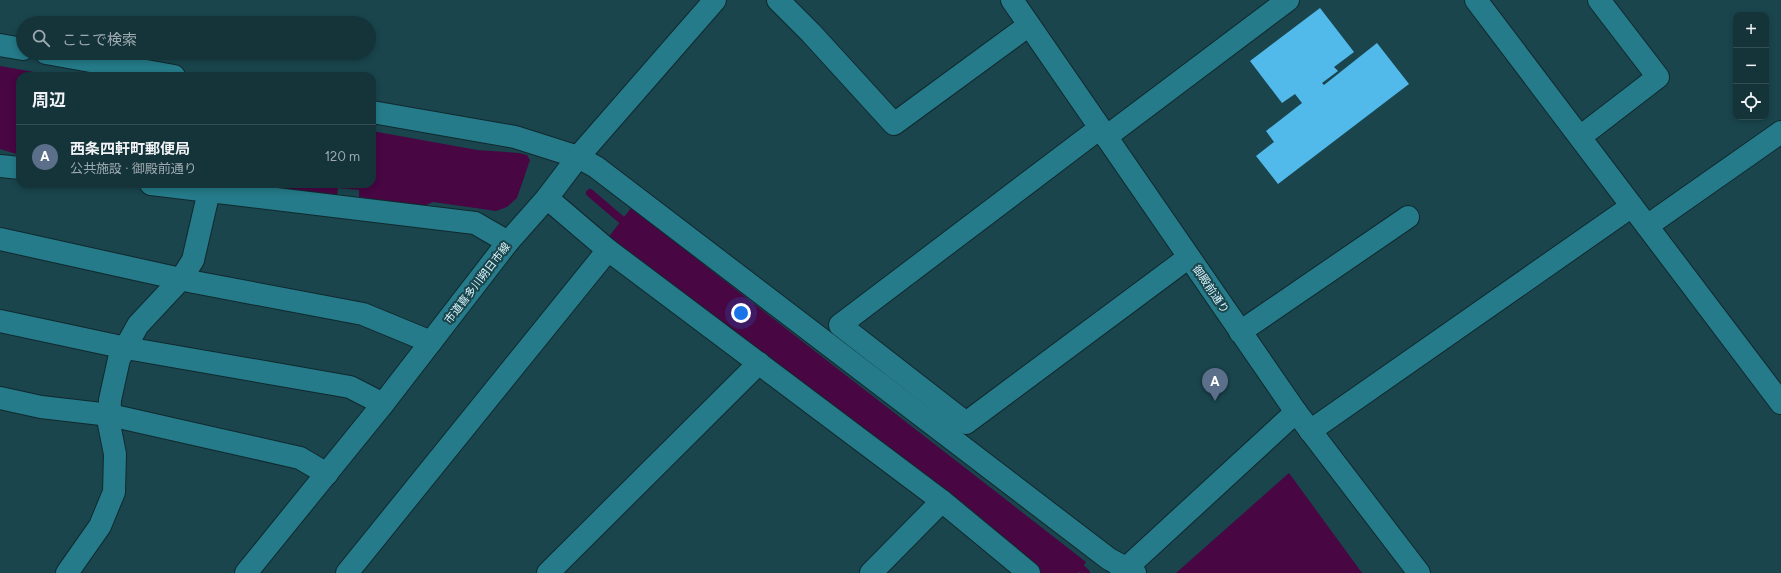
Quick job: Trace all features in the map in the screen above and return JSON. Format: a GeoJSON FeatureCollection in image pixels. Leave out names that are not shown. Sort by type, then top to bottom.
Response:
{"type":"FeatureCollection","features":[{"type":"Feature","properties":{"kind":"street","name":"市道喜多川朔日市線"},"geometry":{"type":"LineString","coordinates":[[246,573],[383,404],[508,242],[547,198],[578,157],[715,0]]}},
{"type":"Feature","properties":{"kind":"street"},"geometry":{"type":"LineString","coordinates":[[778,0],[811,33],[894,124],[1029,25]]}},
{"type":"Feature","properties":{"kind":"street","name":"御殿前通り"},"geometry":{"type":"LineString","coordinates":[[1012,0],[1296,412],[1418,573]]}},
{"type":"Feature","properties":{"kind":"street"},"geometry":{"type":"LineString","coordinates":[[1189,257],[966,423],[840,325],[1288,0]]}},
{"type":"Feature","properties":{"kind":"street"},"geometry":{"type":"LineString","coordinates":[[1476,0],[1781,403]]}},
{"type":"Feature","properties":{"kind":"street"},"geometry":{"type":"LineString","coordinates":[[1580,137],[1658,77],[1599,0]]}},
{"type":"Feature","properties":{"kind":"street"},"geometry":{"type":"LineString","coordinates":[[0,45],[16,48]]}},
{"type":"Feature","properties":{"kind":"street"},"geometry":{"type":"LineString","coordinates":[[85,60],[152,72]]}},
{"type":"Feature","properties":{"kind":"street"},"geometry":{"type":"LineString","coordinates":[[376,113],[515,137],[578,157],[596,167],[1127,571],[1296,412]]}},
{"type":"Feature","properties":{"kind":"street"},"geometry":{"type":"LineString","coordinates":[[1647,226],[1781,132]]}},
{"type":"Feature","properties":{"kind":"street"},"geometry":{"type":"LineString","coordinates":[[0,166],[16,168]]}},
{"type":"Feature","properties":{"kind":"street"},"geometry":{"type":"LineString","coordinates":[[184,188],[475,223],[508,242]]}},
{"type":"Feature","properties":{"kind":"street"},"geometry":{"type":"LineString","coordinates":[[67,573],[100,526],[114,492],[115,454],[109,424],[110,400],[119,358],[138,325],[181,279],[192,260],[209,191]]}},
{"type":"Feature","properties":{"kind":"street"},"geometry":{"type":"LineString","coordinates":[[547,198],[608,250],[942,501],[1029,573]]}},
{"type":"Feature","properties":{"kind":"street"},"geometry":{"type":"LineString","coordinates":[[1310,431],[1632,206]]}},
{"type":"Feature","properties":{"kind":"street"},"geometry":{"type":"LineString","coordinates":[[1240,332],[1408,217]]}},
{"type":"Feature","properties":{"kind":"street"},"geometry":{"type":"LineString","coordinates":[[0,239],[181,279],[363,314],[431,342]]}},
{"type":"Feature","properties":{"kind":"street"},"geometry":{"type":"LineString","coordinates":[[347,573],[608,250]]}},
{"type":"Feature","properties":{"kind":"street"},"geometry":{"type":"LineString","coordinates":[[0,321],[126,348],[350,387],[383,404]]}},
{"type":"Feature","properties":{"kind":"street"},"geometry":{"type":"LineString","coordinates":[[548,573],[760,363]]}},
{"type":"Feature","properties":{"kind":"street"},"geometry":{"type":"LineString","coordinates":[[0,398],[40,407],[110,415],[300,458],[327,474]]}},
{"type":"Feature","properties":{"kind":"street"},"geometry":{"type":"LineString","coordinates":[[870,573],[942,501]]}},
{"type":"Feature","properties":{"kind":"shaded area"},"geometry":{"type":"Polygon","coordinates":[[[0,66],[34,72],[16,72],[16,154],[0,149],[0,66]]]}},
{"type":"Feature","properties":{"kind":"shaded area"},"geometry":{"type":"Polygon","coordinates":[[[376,132],[477,150],[519,153],[527,155],[530,160],[517,198],[507,207],[496,211],[433,202],[424,206],[359,197],[359,190],[338,188],[376,188],[376,132]]]}},
{"type":"Feature","properties":{"kind":"shaded area"},"geometry":{"type":"Polygon","coordinates":[[[269,188],[338,188],[337,196],[269,188]]]}},
{"type":"Feature","properties":{"kind":"shaded area"},"geometry":{"type":"Polygon","coordinates":[[[631,208],[1086,562],[1078,573],[1037,573],[607,239],[631,208]]]}},
{"type":"Feature","properties":{"kind":"shaded area"},"geometry":{"type":"Polygon","coordinates":[[[1289,473],[1362,573],[1176,573],[1289,473]]]}},
{"type":"Feature","properties":{"kind":"building"},"geometry":{"type":"Polygon","coordinates":[[[1320,8],[1354,52],[1334,67],[1338,71],[1322,83],[1324,85],[1377,43],[1409,84],[1278,184],[1256,156],[1274,142],[1266,131],[1302,103],[1295,94],[1282,103],[1250,61],[1320,8]]]}},
{"type":"Feature","properties":{"kind":"waterway"},"geometry":{"type":"LineString","coordinates":[[590,193],[630,227]]}},
{"type":"Feature","properties":{"kind":"waterway"},"geometry":{"type":"LineString","coordinates":[[1074,561],[1086,573]]}},
{"type":"Feature","properties":{"kind":"place","name":"西条四軒町郵便局"},"geometry":{"type":"Point","coordinates":[1215,401]}}]}
